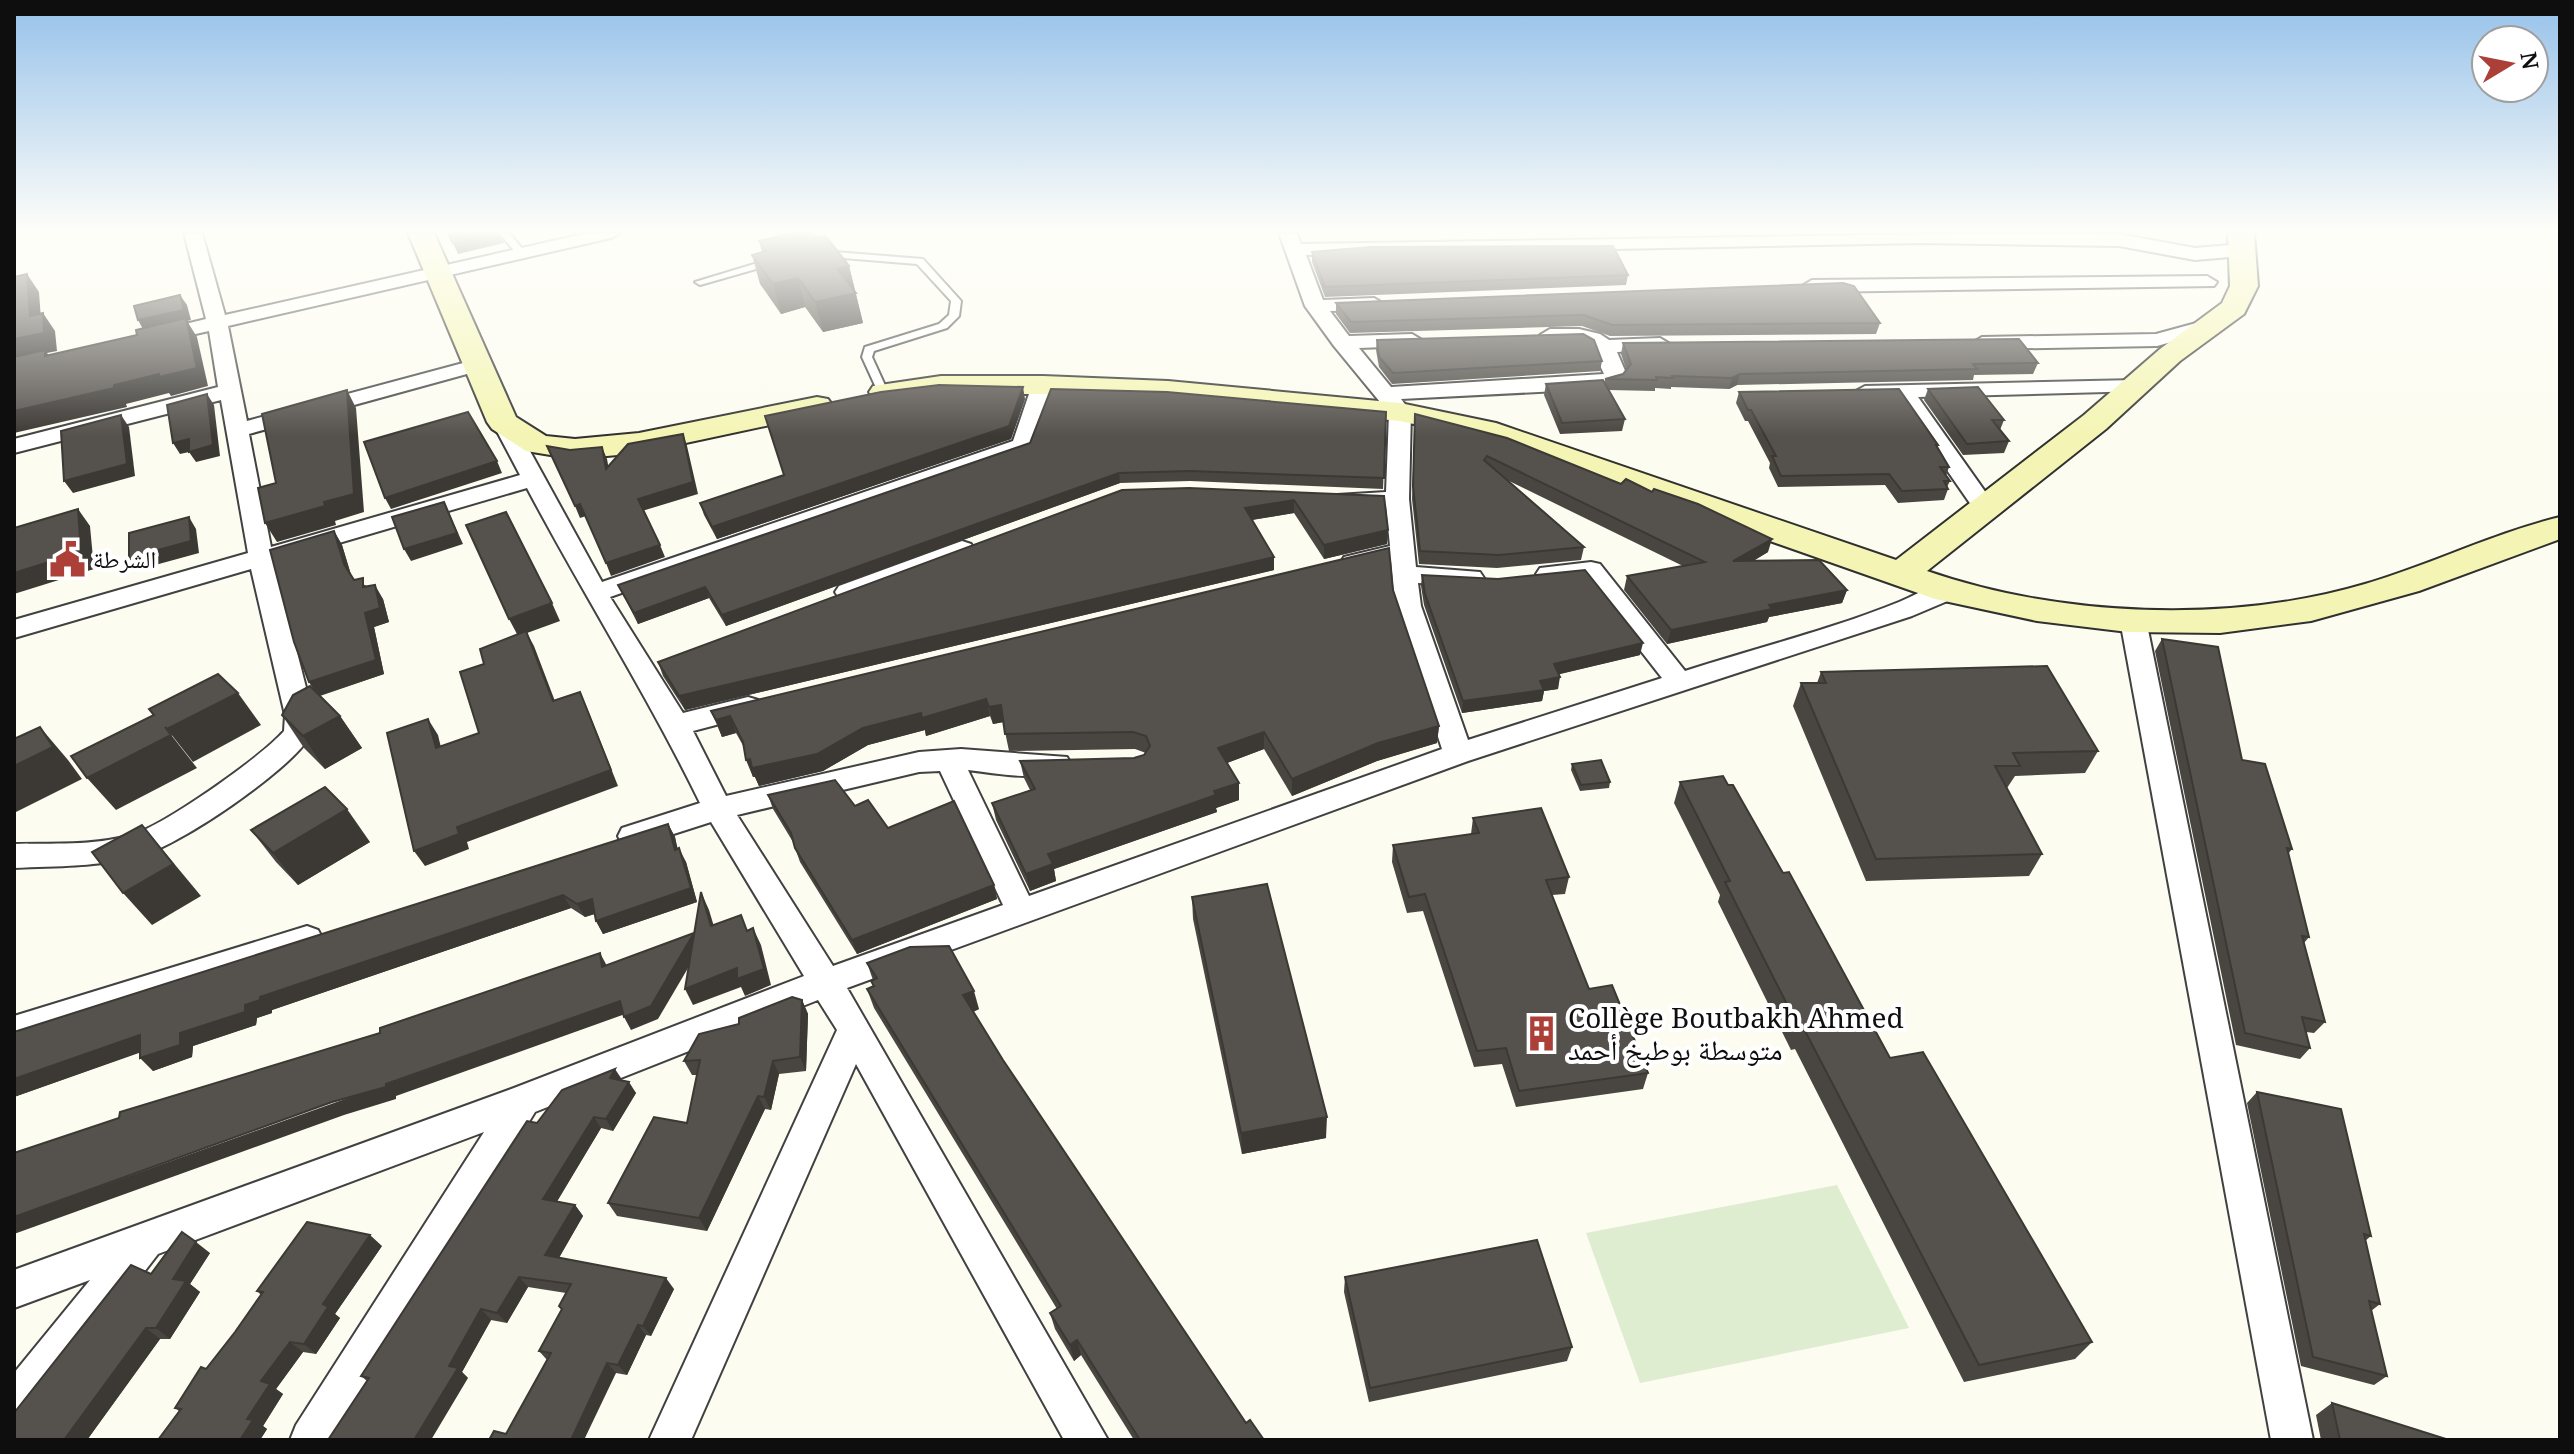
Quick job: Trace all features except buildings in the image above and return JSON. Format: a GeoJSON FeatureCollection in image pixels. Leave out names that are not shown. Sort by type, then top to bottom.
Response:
{"type":"FeatureCollection","features":[{"type":"Feature","properties":{"kind":"main road"},"geometry":{"type":"LineString","coordinates":[[450,301],[503,422],[537,444],[575,449],[639,443],[883,392],[941,385],[1043,385],[1392,403],[1485,430],[1948,591],[2015,606],[2133,620],[2215,620],[2308,610],[2425,578],[2560,527]]}},
{"type":"Feature","properties":{"kind":"main road"},"geometry":{"type":"LineString","coordinates":[[1900,575],[2095,422],[2234,308],[2238,301]]}},
{"type":"Feature","properties":{"kind":"street"},"geometry":{"type":"LineString","coordinates":[[14,856],[104,850],[143,843],[176,827],[273,757],[297,734],[299,715],[261,558],[213,301]]}},
{"type":"Feature","properties":{"kind":"street"},"geometry":{"type":"LineString","coordinates":[[130,343],[308,301]]}},
{"type":"Feature","properties":{"kind":"street"},"geometry":{"type":"LineString","coordinates":[[1313,301],[1341,342],[1392,403],[1397,499],[1408,606],[1458,754]]}},
{"type":"Feature","properties":{"kind":"street"},"geometry":{"type":"LineString","coordinates":[[1315,306],[1394,303]]}},
{"type":"Feature","properties":{"kind":"street"},"geometry":{"type":"LineString","coordinates":[[1959,343],[2157,340],[2211,325]]}},
{"type":"Feature","properties":{"kind":"street"},"geometry":{"type":"LineString","coordinates":[[1392,403],[1597,383],[1613,378],[1615,373],[1604,346],[1597,339],[1582,335],[1536,336]]}},
{"type":"Feature","properties":{"kind":"street"},"geometry":{"type":"LineString","coordinates":[[1341,342],[1431,339]]}},
{"type":"Feature","properties":{"kind":"street"},"geometry":{"type":"LineString","coordinates":[[1604,346],[1680,344]]}},
{"type":"Feature","properties":{"kind":"street"},"geometry":{"type":"LineString","coordinates":[[236,431],[478,365]]}},
{"type":"Feature","properties":{"kind":"street"},"geometry":{"type":"LineString","coordinates":[[595,593],[1023,445],[1043,385]]}},
{"type":"Feature","properties":{"kind":"street"},"geometry":{"type":"LineString","coordinates":[[1843,392],[2136,386]]}},
{"type":"Feature","properties":{"kind":"street"},"geometry":{"type":"LineString","coordinates":[[14,446],[229,391]]}},
{"type":"Feature","properties":{"kind":"street"},"geometry":{"type":"LineString","coordinates":[[1903,391],[1984,507]]}},
{"type":"Feature","properties":{"kind":"street"},"geometry":{"type":"LineString","coordinates":[[503,422],[595,593],[650,667],[718,809],[854,1029],[1087,1440]]}},
{"type":"Feature","properties":{"kind":"street"},"geometry":{"type":"LineString","coordinates":[[14,629],[533,479]]}},
{"type":"Feature","properties":{"kind":"street"},"geometry":{"type":"LineString","coordinates":[[1322,497],[1397,499]]}},
{"type":"Feature","properties":{"kind":"street"},"geometry":{"type":"LineString","coordinates":[[818,603],[979,543]]}},
{"type":"Feature","properties":{"kind":"street"},"geometry":{"type":"LineString","coordinates":[[1325,569],[1404,562],[1497,579]]}},
{"type":"Feature","properties":{"kind":"street"},"geometry":{"type":"LineString","coordinates":[[1529,576],[1591,570],[1679,682]]}},
{"type":"Feature","properties":{"kind":"street"},"geometry":{"type":"LineString","coordinates":[[14,1289],[523,1101],[826,982],[1021,911],[1458,754],[1903,610],[1948,591]]}},
{"type":"Feature","properties":{"kind":"street"},"geometry":{"type":"LineString","coordinates":[[2133,620],[2292,1440]]}},
{"type":"Feature","properties":{"kind":"street"},"geometry":{"type":"LineString","coordinates":[[676,725],[768,703]]}},
{"type":"Feature","properties":{"kind":"street"},"geometry":{"type":"LineString","coordinates":[[949,760],[1021,911]]}},
{"type":"Feature","properties":{"kind":"street"},"geometry":{"type":"LineString","coordinates":[[598,847],[718,809],[919,762],[949,760],[1018,765],[1091,763]]}},
{"type":"Feature","properties":{"kind":"street"},"geometry":{"type":"LineString","coordinates":[[14,1031],[329,932]]}},
{"type":"Feature","properties":{"kind":"street"},"geometry":{"type":"LineString","coordinates":[[670,1440],[854,1029]]}},
{"type":"Feature","properties":{"kind":"street"},"geometry":{"type":"LineString","coordinates":[[311,1440],[523,1101]]}},
{"type":"Feature","properties":{"kind":"street"},"geometry":{"type":"LineString","coordinates":[[14,1406],[146,1239]]}},
{"type":"Feature","properties":{"kind":"lane"},"geometry":{"type":"LineString","coordinates":[[883,392],[867,357],[869,349],[943,326],[954,316],[956,301]]}},
{"type":"Feature","properties":{"kind":"green space"},"geometry":{"type":"Polygon","coordinates":[[[1837,1185],[1909,1328],[1640,1383],[1586,1233],[1837,1185]]]}},
{"type":"Feature","properties":{"kind":"place","name":"الشرطة"},"geometry":{"type":"Point","coordinates":[67,560]}},
{"type":"Feature","properties":{"kind":"place","name":"Collège Boutbakh Ahmed متوسطة بوطبخ أحمد"},"geometry":{"type":"Point","coordinates":[1542,1034]}}]}
